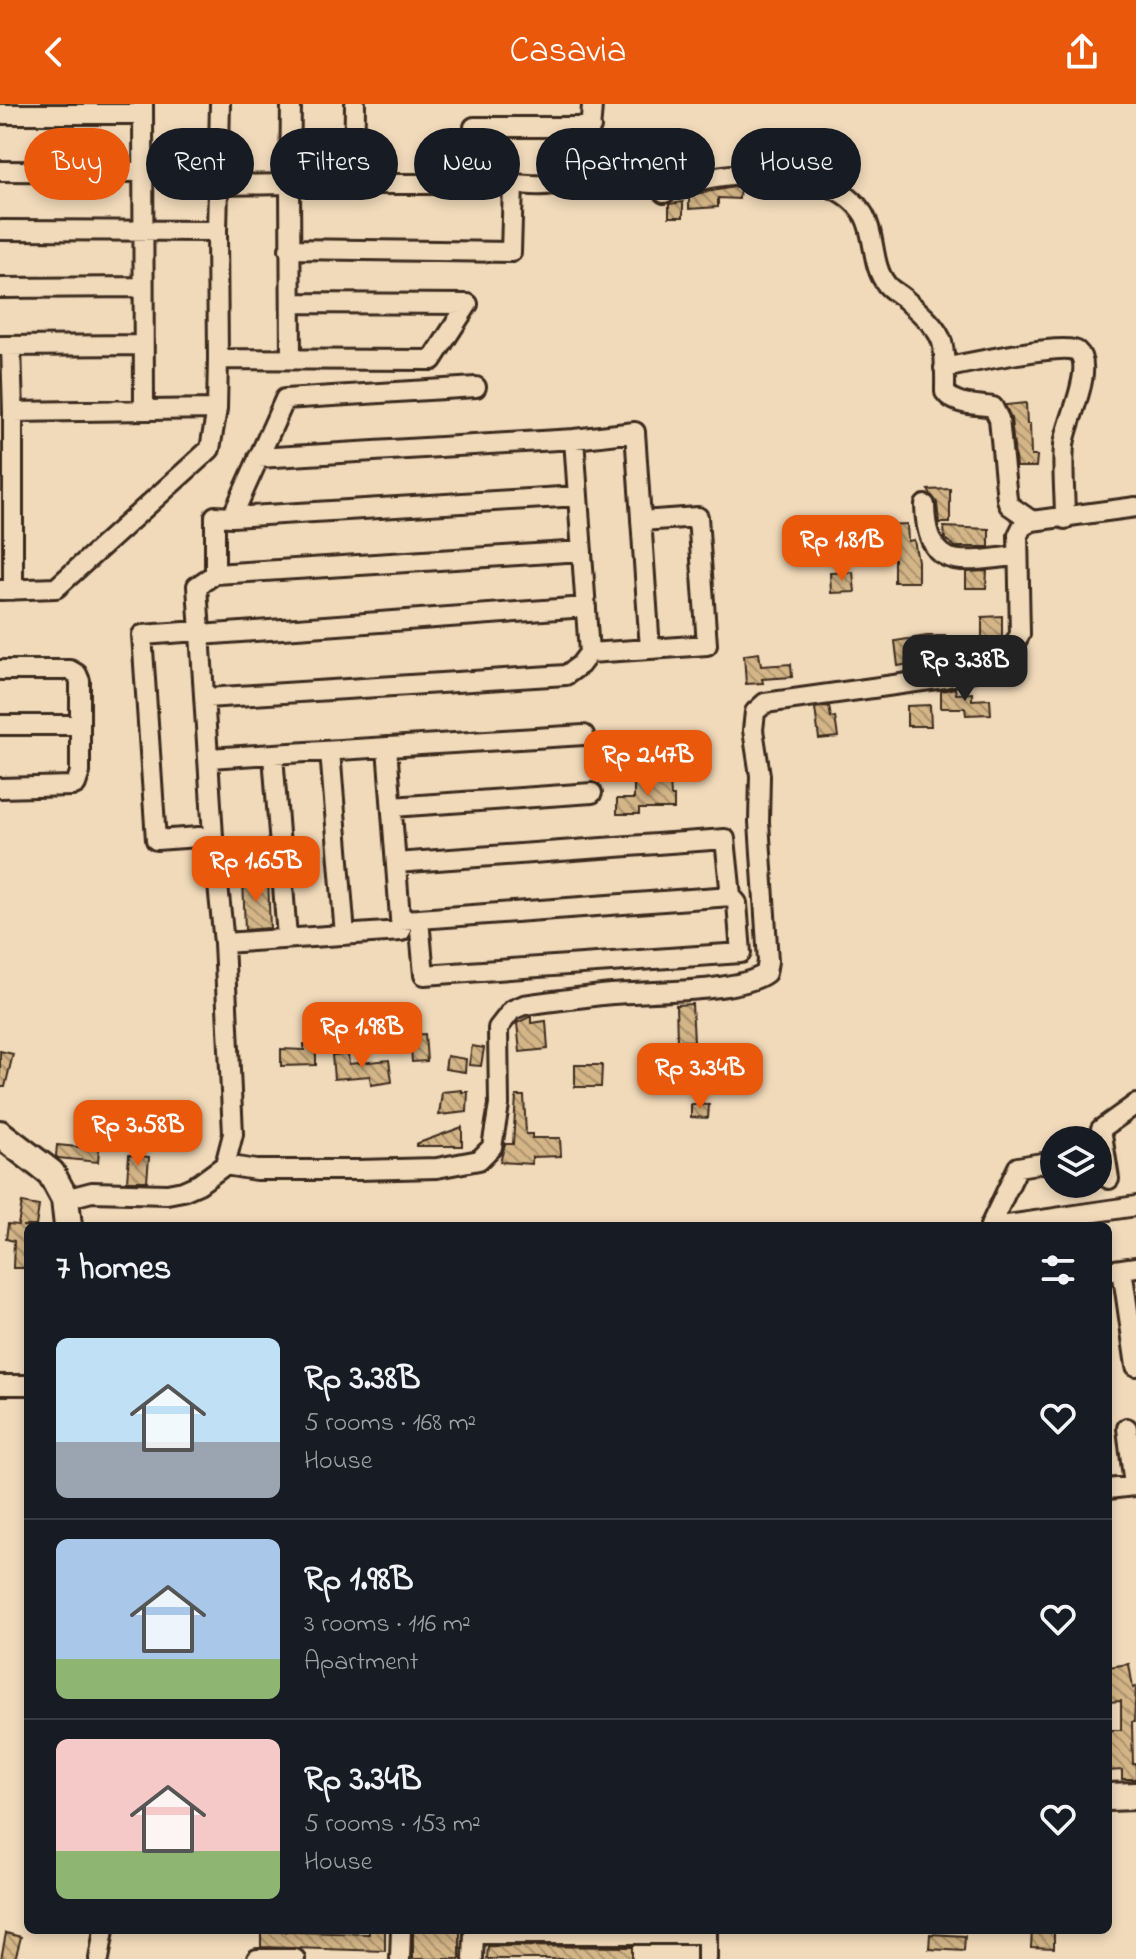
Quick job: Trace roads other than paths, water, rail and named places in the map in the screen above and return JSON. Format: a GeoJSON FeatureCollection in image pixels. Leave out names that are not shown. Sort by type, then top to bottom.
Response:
{"type":"FeatureCollection","features":[{"type":"Feature","properties":{"kind":"street"},"geometry":{"type":"LineString","coordinates":[[220,104],[220,128]]}},
{"type":"Feature","properties":{"kind":"street"},"geometry":{"type":"LineString","coordinates":[[291,104],[291,128]]}},
{"type":"Feature","properties":{"kind":"street"},"geometry":{"type":"LineString","coordinates":[[355,104],[355,128]]}},
{"type":"Feature","properties":{"kind":"street"},"geometry":{"type":"LineString","coordinates":[[520,184],[554,184],[574,169],[586,149],[592,104]]}},
{"type":"Feature","properties":{"kind":"street"},"geometry":{"type":"LineString","coordinates":[[0,114],[143,109],[144,410]]}},
{"type":"Feature","properties":{"kind":"street"},"geometry":{"type":"LineString","coordinates":[[474,127],[591,127]]}},
{"type":"Feature","properties":{"kind":"street"},"geometry":{"type":"LineString","coordinates":[[0,171],[143,172]]}},
{"type":"Feature","properties":{"kind":"street"},"geometry":{"type":"LineString","coordinates":[[715,177],[729,174],[808,178],[828,185],[864,214],[886,284],[936,331],[942,343],[945,392],[954,401],[993,407],[996,412],[1007,499],[1009,505],[1032,521]]}},
{"type":"Feature","properties":{"kind":"street"},"geometry":{"type":"LineString","coordinates":[[143,345],[5,346],[13,412],[6,516],[6,590],[56,588],[210,449],[217,409],[218,200]]}},
{"type":"Feature","properties":{"kind":"street"},"geometry":{"type":"LineString","coordinates":[[290,200],[291,359]]}},
{"type":"Feature","properties":{"kind":"street"},"geometry":{"type":"LineString","coordinates":[[289,249],[511,252],[513,200]]}},
{"type":"Feature","properties":{"kind":"street"},"geometry":{"type":"LineString","coordinates":[[0,230],[217,231]]}},
{"type":"Feature","properties":{"kind":"street"},"geometry":{"type":"LineString","coordinates":[[0,288],[143,287]]}},
{"type":"Feature","properties":{"kind":"street"},"geometry":{"type":"LineString","coordinates":[[218,359],[432,360],[468,304],[291,303]]}},
{"type":"Feature","properties":{"kind":"street"},"geometry":{"type":"LineString","coordinates":[[944,368],[1038,351],[1068,348],[1077,351],[1084,379],[1067,426],[1064,446],[1065,519]]}},
{"type":"Feature","properties":{"kind":"street"},"geometry":{"type":"LineString","coordinates":[[232,517],[285,399],[476,387]]}},
{"type":"Feature","properties":{"kind":"street"},"geometry":{"type":"LineString","coordinates":[[13,412],[217,409]]}},
{"type":"Feature","properties":{"kind":"street"},"geometry":{"type":"LineString","coordinates":[[258,458],[574,439],[635,432],[650,649]]}},
{"type":"Feature","properties":{"kind":"street"},"geometry":{"type":"LineString","coordinates":[[206,698],[566,675],[580,665],[589,653],[574,439]]}},
{"type":"Feature","properties":{"kind":"street"},"geometry":{"type":"LineString","coordinates":[[215,574],[215,516],[578,496]]}},
{"type":"Feature","properties":{"kind":"street"},"geometry":{"type":"LineString","coordinates":[[925,505],[931,541],[943,557],[959,560],[1018,556]]}},
{"type":"Feature","properties":{"kind":"street"},"geometry":{"type":"LineString","coordinates":[[65,1199],[92,1192],[167,1194],[183,1191],[225,1165],[256,1170],[358,1170],[437,1168],[479,1160],[492,1147],[499,1105],[498,1028],[512,1010],[524,1005],[611,994],[738,984],[766,973],[768,961],[759,822],[760,775],[753,730],[755,712],[765,703],[944,678],[982,669],[1002,658],[1020,634],[1018,535],[1022,527],[1032,521],[1065,519],[1136,507]]}},
{"type":"Feature","properties":{"kind":"street"},"geometry":{"type":"LineString","coordinates":[[589,653],[707,645],[698,517],[641,521]]}},
{"type":"Feature","properties":{"kind":"street"},"geometry":{"type":"LineString","coordinates":[[225,1165],[233,1134],[224,943],[213,836],[197,586],[215,574],[582,551]]}},
{"type":"Feature","properties":{"kind":"street"},"geometry":{"type":"LineString","coordinates":[[213,836],[156,840],[142,635],[586,607]]}},
{"type":"Feature","properties":{"kind":"street"},"geometry":{"type":"LineString","coordinates":[[0,670],[74,671],[80,681],[80,772],[76,784],[61,788],[0,788]]}},
{"type":"Feature","properties":{"kind":"street"},"geometry":{"type":"LineString","coordinates":[[0,725],[79,725]]}},
{"type":"Feature","properties":{"kind":"street"},"geometry":{"type":"LineString","coordinates":[[208,758],[584,735]]}},
{"type":"Feature","properties":{"kind":"street"},"geometry":{"type":"LineString","coordinates":[[387,747],[396,863],[424,975],[741,953],[737,903],[731,896],[725,839],[396,863]]}},
{"type":"Feature","properties":{"kind":"street"},"geometry":{"type":"LineString","coordinates":[[330,751],[345,935]]}},
{"type":"Feature","properties":{"kind":"street"},"geometry":{"type":"LineString","coordinates":[[273,755],[287,938]]}},
{"type":"Feature","properties":{"kind":"street"},"geometry":{"type":"LineString","coordinates":[[392,807],[592,793]]}},
{"type":"Feature","properties":{"kind":"street"},"geometry":{"type":"LineString","coordinates":[[224,943],[401,931],[410,920],[731,896]]}},
{"type":"Feature","properties":{"kind":"street"},"geometry":{"type":"LineString","coordinates":[[1105,1126],[1136,1104]]}},
{"type":"Feature","properties":{"kind":"street"},"geometry":{"type":"LineString","coordinates":[[0,1134],[51,1173],[65,1199],[68,1222]]}},
{"type":"Feature","properties":{"kind":"street"},"geometry":{"type":"LineString","coordinates":[[992,1222],[1018,1167],[1040,1163]]}},
{"type":"Feature","properties":{"kind":"street"},"geometry":{"type":"LineString","coordinates":[[1028,1222],[1136,1206]]}},
{"type":"Feature","properties":{"kind":"street"},"geometry":{"type":"LineString","coordinates":[[1122,1269],[1136,1366]]}},
{"type":"Feature","properties":{"kind":"street"},"geometry":{"type":"LineString","coordinates":[[0,1385],[24,1385]]}},
{"type":"Feature","properties":{"kind":"street"},"geometry":{"type":"LineString","coordinates":[[1112,1489],[1134,1486],[1124,1428]]}},
{"type":"Feature","properties":{"kind":"street"},"geometry":{"type":"LineString","coordinates":[[1112,1797],[1136,1796]]}},
{"type":"Feature","properties":{"kind":"street"},"geometry":{"type":"LineString","coordinates":[[99,1959],[103,1934]]}},
{"type":"Feature","properties":{"kind":"street"},"geometry":{"type":"LineString","coordinates":[[400,1959],[401,1934]]}},
{"type":"Feature","properties":{"kind":"street"},"geometry":{"type":"LineString","coordinates":[[473,1959],[474,1934]]}},
{"type":"Feature","properties":{"kind":"street"},"geometry":{"type":"LineString","coordinates":[[707,1934],[707,1959]]}},
{"type":"Feature","properties":{"kind":"street"},"geometry":{"type":"LineString","coordinates":[[257,1959],[295,1959]]}}]}
